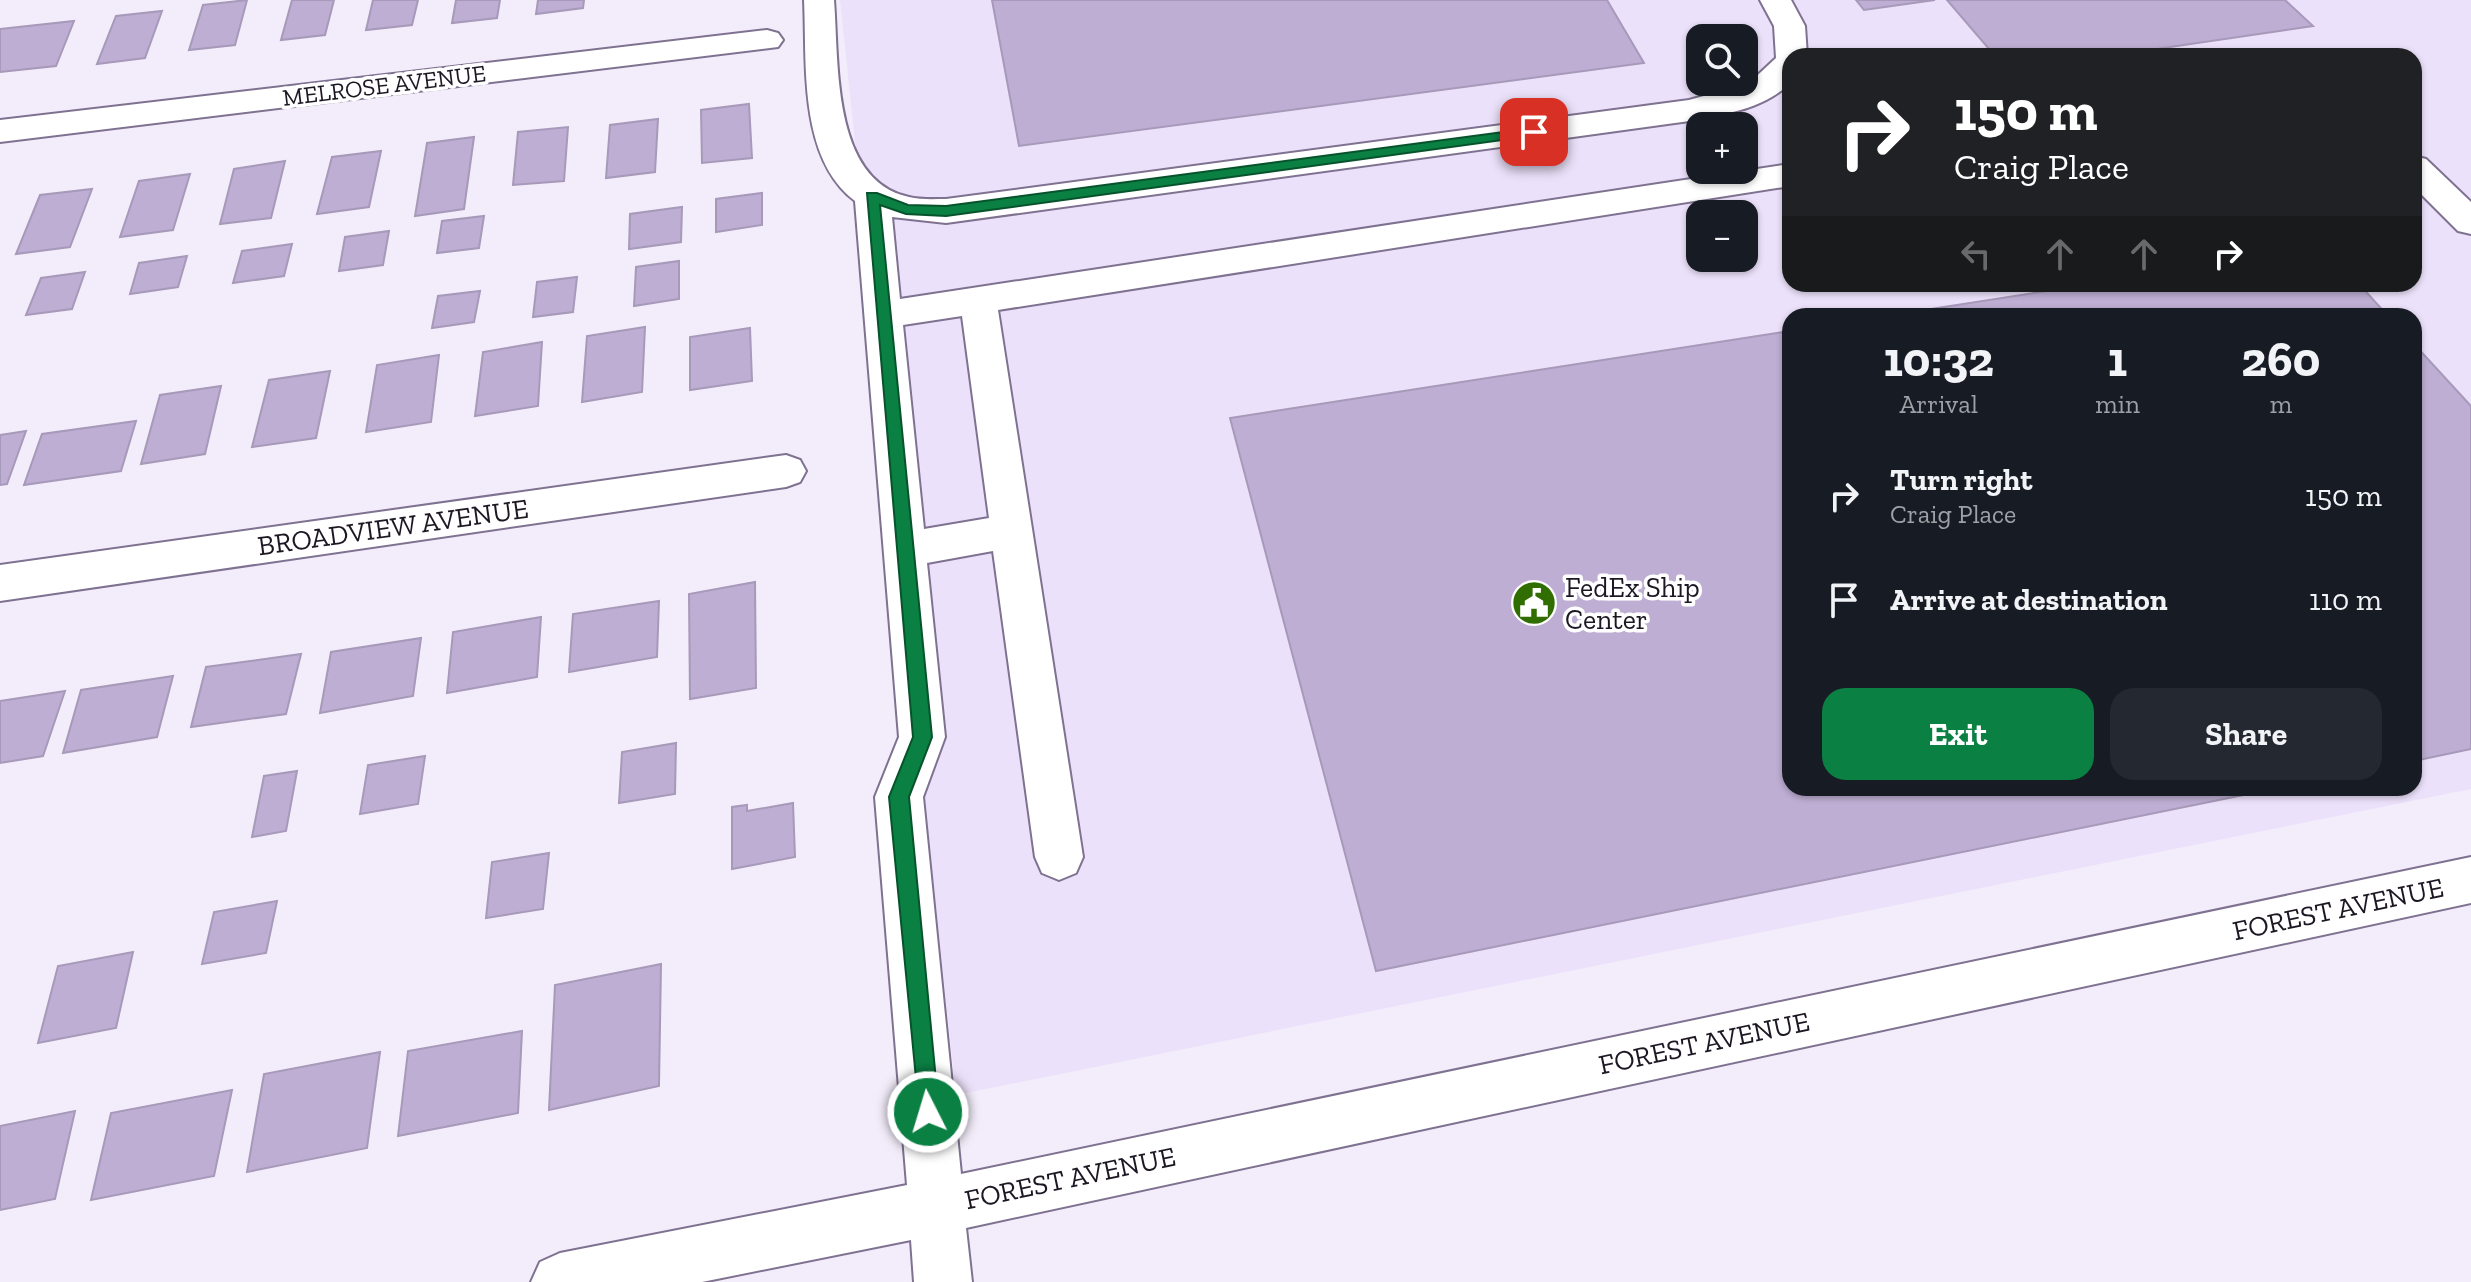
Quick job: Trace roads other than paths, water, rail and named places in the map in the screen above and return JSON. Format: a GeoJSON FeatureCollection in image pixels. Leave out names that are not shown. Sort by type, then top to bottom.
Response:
{"type":"FeatureCollection","features":[{"type":"Feature","properties":{"kind":"street"},"geometry":{"type":"LineString","coordinates":[[819,0],[830,126],[839,155],[853,181],[872,196],[906,209],[962,209],[1689,111],[1756,94],[1782,70]]}},
{"type":"Feature","properties":{"kind":"street"},"geometry":{"type":"LineString","coordinates":[[1775,0],[1787,16],[1793,38],[1791,48]]}},
{"type":"Feature","properties":{"kind":"street","name":"MELROSE AVENUE"},"geometry":{"type":"LineString","coordinates":[[0,131],[767,40]]}},
{"type":"Feature","properties":{"kind":"street"},"geometry":{"type":"LineString","coordinates":[[2422,175],[2471,222]]}},
{"type":"Feature","properties":{"kind":"street"},"geometry":{"type":"LineString","coordinates":[[883,315],[1782,176]]}},
{"type":"Feature","properties":{"kind":"street"},"geometry":{"type":"LineString","coordinates":[[872,196],[922,737],[899,797],[943,1282]]}},
{"type":"Feature","properties":{"kind":"street"},"geometry":{"type":"LineString","coordinates":[[978,301],[1059,857]]}},
{"type":"Feature","properties":{"kind":"street","name":"BROADVIEW AVENUE"},"geometry":{"type":"LineString","coordinates":[[0,583],[786,471]]}},
{"type":"Feature","properties":{"kind":"street"},"geometry":{"type":"LineString","coordinates":[[904,550],[1012,531]]}},
{"type":"Feature","properties":{"kind":"street","name":"FOREST AVENUE"},"geometry":{"type":"LineString","coordinates":[[560,1282],[937,1207],[2469,884]]}},
{"type":"Feature","properties":{"kind":"place","name":"FedEx Ship Center"},"geometry":{"type":"Point","coordinates":[1534,603]}}]}
